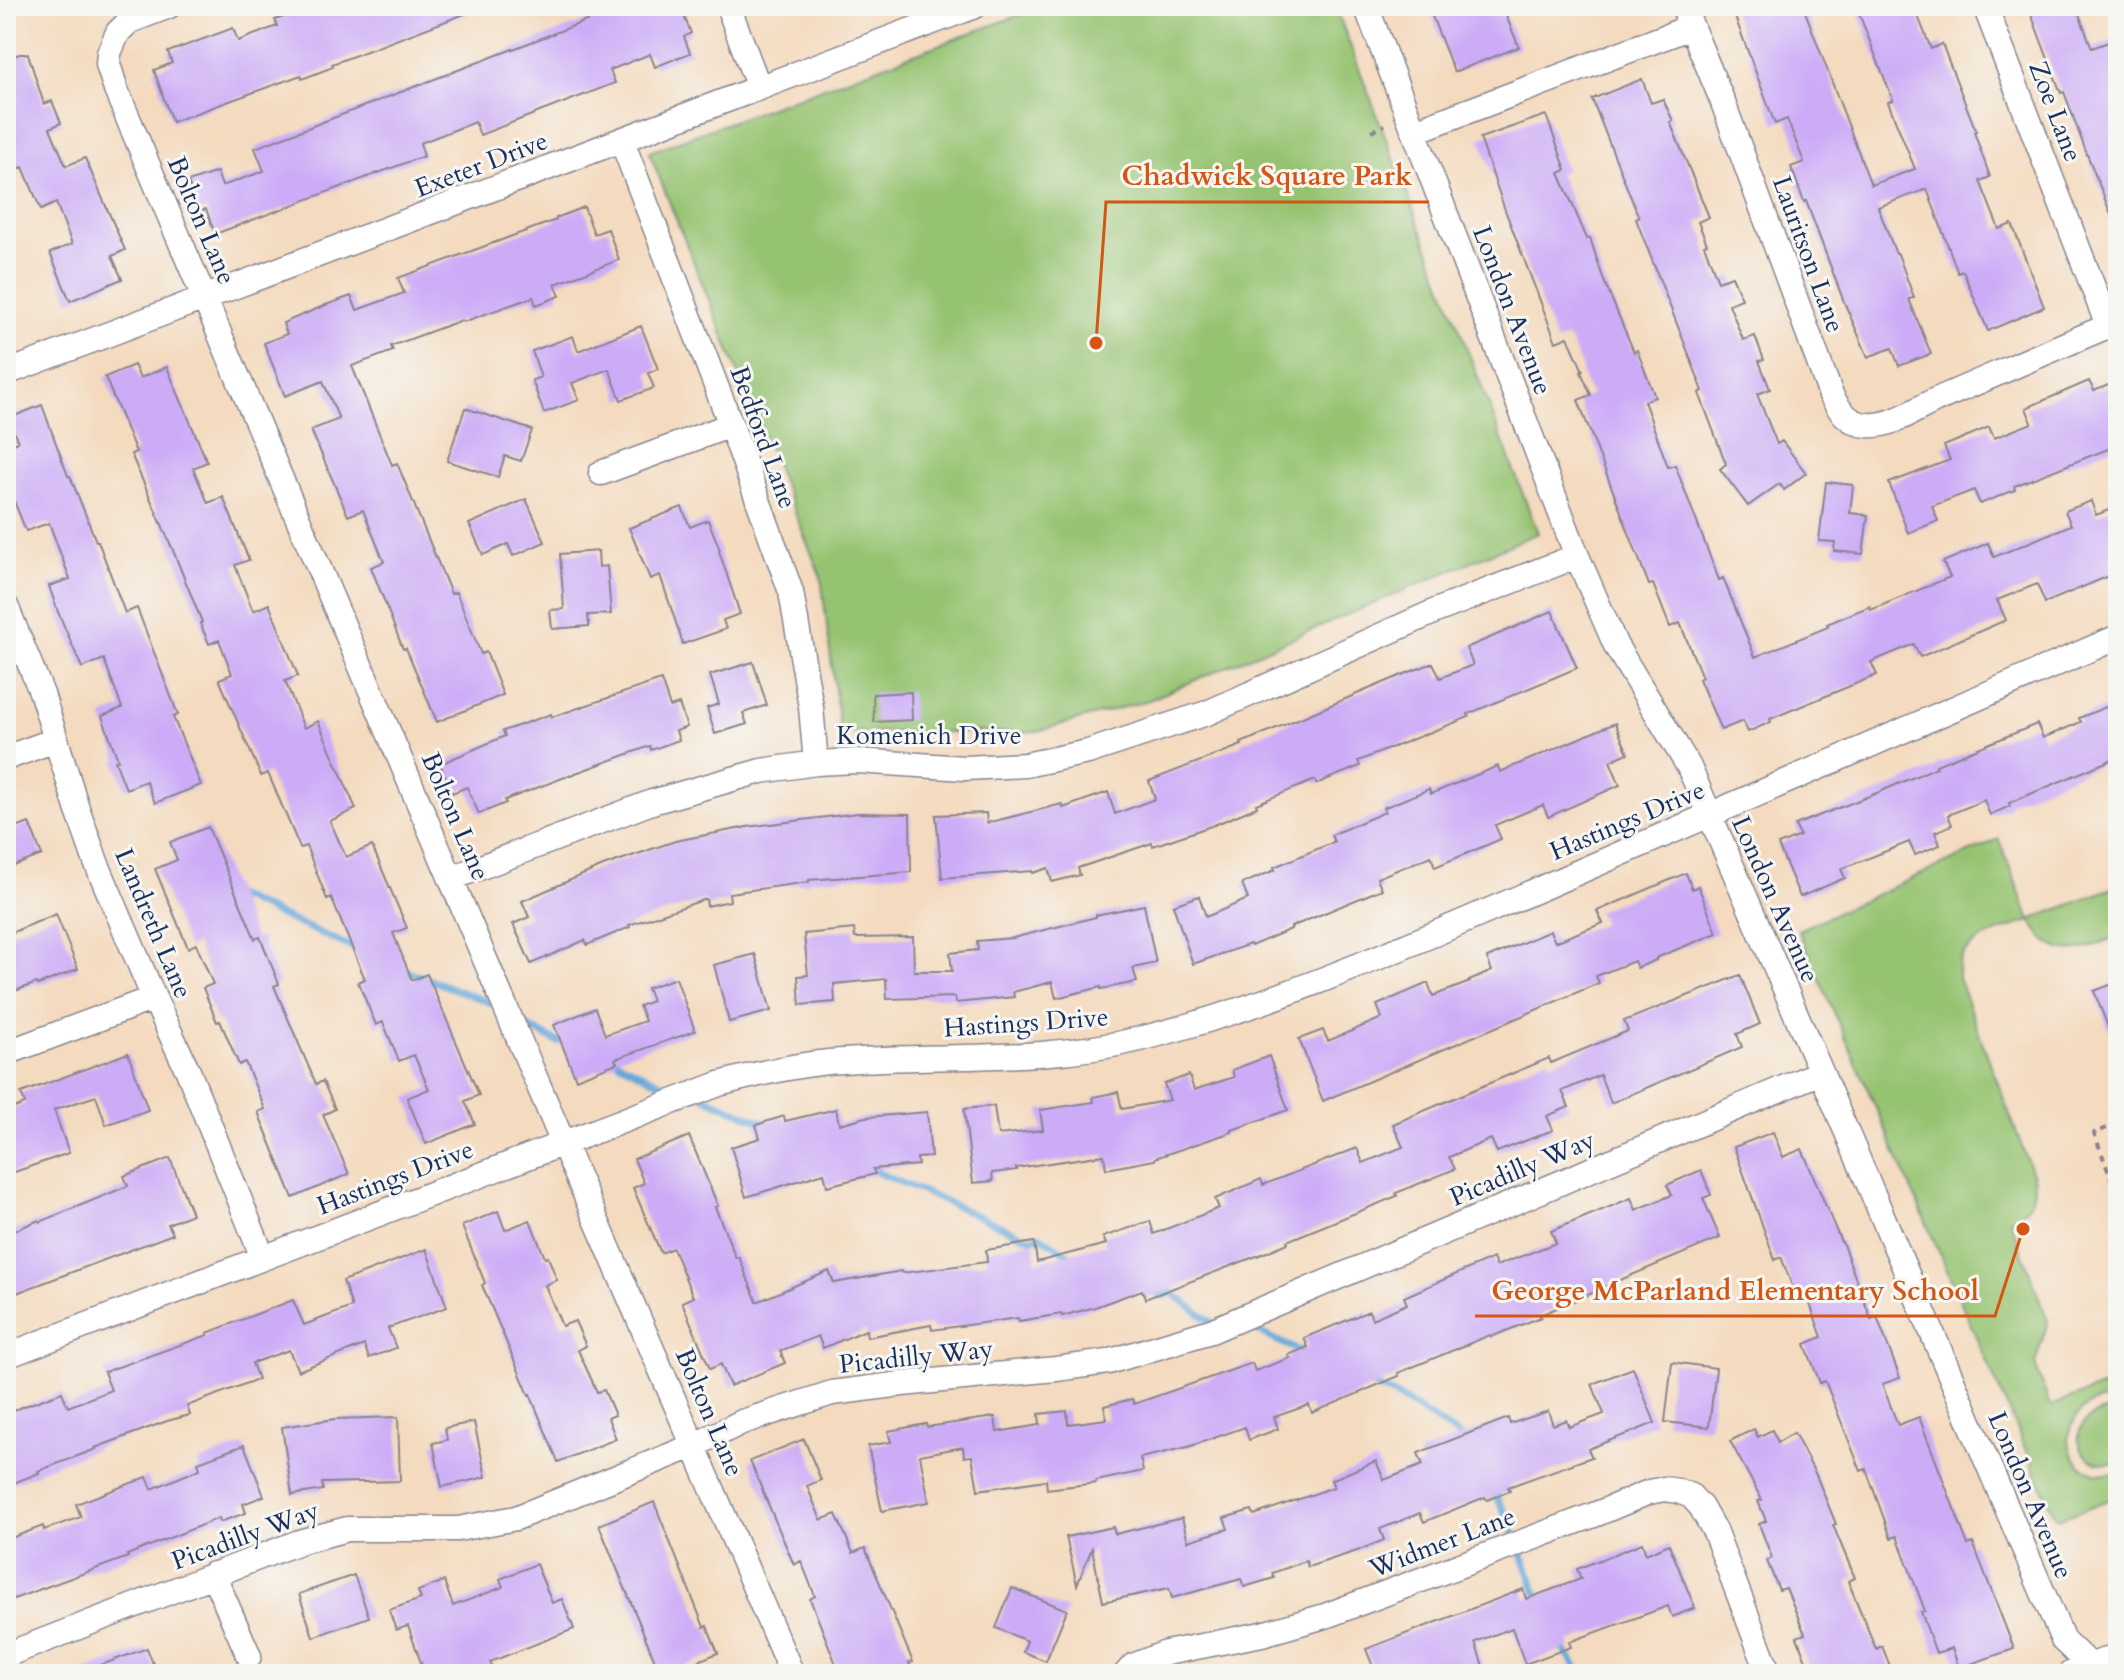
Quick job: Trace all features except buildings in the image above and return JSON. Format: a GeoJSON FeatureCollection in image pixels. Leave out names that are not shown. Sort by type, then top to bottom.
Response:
{"type":"FeatureCollection","features":[{"type":"Feature","properties":{"kind":"street","name":"Bolton Lane"},"geometry":{"type":"LineString","coordinates":[[169,6],[130,21],[118,32],[108,64],[116,90],[792,1674]]}},
{"type":"Feature","properties":{"kind":"street"},"geometry":{"type":"LineString","coordinates":[[728,6],[759,88]]}},
{"type":"Feature","properties":{"kind":"street","name":"Exeter Drive"},"geometry":{"type":"LineString","coordinates":[[6,373],[975,6]]}},
{"type":"Feature","properties":{"kind":"street","name":"London Avenue"},"geometry":{"type":"LineString","coordinates":[[1366,6],[1577,556],[1616,646],[1689,767],[2063,1640],[2084,1671]]}},
{"type":"Feature","properties":{"kind":"street","name":"Zoe Lane"},"geometry":{"type":"LineString","coordinates":[[1985,6],[2113,324]]}},
{"type":"Feature","properties":{"kind":"street"},"geometry":{"type":"LineString","coordinates":[[1415,131],[1687,16]]}},
{"type":"Feature","properties":{"kind":"street","name":"Lauritson Lane"},"geometry":{"type":"LineString","coordinates":[[1687,16],[1722,100],[1831,395],[1848,418],[1864,425],[1887,424],[2113,324]]}},
{"type":"Feature","properties":{"kind":"street","name":"Bedford Lane"},"geometry":{"type":"LineString","coordinates":[[622,141],[731,425],[791,592],[811,707],[816,763]]}},
{"type":"Feature","properties":{"kind":"street"},"geometry":{"type":"LineString","coordinates":[[601,473],[731,425]]}},
{"type":"Feature","properties":{"kind":"street","name":"Komenich Drive"},"geometry":{"type":"LineString","coordinates":[[452,878],[652,802],[761,771],[857,761],[965,768],[1025,765],[1088,752],[1207,713],[1438,610],[1577,556]]}},
{"type":"Feature","properties":{"kind":"street","name":"Landreth Lane"},"geometry":{"type":"LineString","coordinates":[[6,606],[42,694],[96,862],[188,1071],[263,1258]]}},
{"type":"Feature","properties":{"kind":"street","name":"Hastings Drive"},"geometry":{"type":"LineString","coordinates":[[6,1356],[719,1084],[761,1073],[839,1061],[985,1058],[1077,1051],[1138,1040],[1247,1009],[1429,936],[2118,637]]}},
{"type":"Feature","properties":{"kind":"street"},"geometry":{"type":"LineString","coordinates":[[6,758],[55,740]]}},
{"type":"Feature","properties":{"kind":"street"},"geometry":{"type":"LineString","coordinates":[[6,1053],[154,998]]}},
{"type":"Feature","properties":{"kind":"street","name":"Picadilly Way"},"geometry":{"type":"LineString","coordinates":[[6,1655],[299,1542],[347,1529],[458,1529],[516,1518],[693,1446],[742,1422],[832,1393],[1108,1362],[1211,1331],[1821,1072]]}},
{"type":"Feature","properties":{"kind":"street","name":"Widmer Lane"},"geometry":{"type":"LineString","coordinates":[[1126,1674],[1133,1666],[1166,1653],[1262,1634],[1325,1616],[1649,1492],[1664,1489],[1691,1496],[1701,1507],[1715,1532],[1769,1674]]}},
{"type":"Feature","properties":{"kind":"street"},"geometry":{"type":"LineString","coordinates":[[213,1574],[249,1656]]}},
{"type":"Feature","properties":{"kind":"street"},"geometry":{"type":"LineString","coordinates":[[2084,1671],[2118,1655]]}},
{"type":"Feature","properties":{"kind":"path"},"geometry":{"type":"LineString","coordinates":[[1372,131],[1388,124]]}},
{"type":"Feature","properties":{"kind":"path"},"geometry":{"type":"LineString","coordinates":[[2118,1124],[2094,1133],[2118,1197]]}},
{"type":"Feature","properties":{"kind":"green space"},"geometry":{"type":"Polygon","coordinates":[[[1044,6],[1335,6],[1538,533],[1149,700],[1035,732],[840,732],[821,577],[649,152],[1044,6]]]}},
{"type":"Feature","properties":{"kind":"green space"},"geometry":{"type":"Polygon","coordinates":[[[1999,839],[2030,920],[2118,886],[2118,936],[2091,947],[2063,950],[2046,941],[2030,921],[1973,945],[1961,958],[1958,968],[1958,978],[2033,1176],[2034,1190],[2030,1202],[2010,1220],[2048,1321],[2035,1364],[2050,1406],[2118,1381],[2118,1402],[2102,1401],[2089,1405],[2078,1414],[2069,1439],[2079,1464],[2096,1473],[2118,1473],[2118,1496],[2059,1519],[2055,1517],[1798,930],[1999,839]]]}},
{"type":"Feature","properties":{"kind":"green space"},"geometry":{"type":"Polygon","coordinates":[[[2110,1410],[2118,1414],[2118,1463],[2091,1459],[2083,1452],[2079,1442],[2085,1422],[2110,1410]]]}},
{"type":"Feature","properties":{"kind":"waterway"},"geometry":{"type":"LineString","coordinates":[[230,893],[358,950]]}},
{"type":"Feature","properties":{"kind":"waterway"},"geometry":{"type":"LineString","coordinates":[[402,969],[499,1006]]}},
{"type":"Feature","properties":{"kind":"waterway"},"geometry":{"type":"LineString","coordinates":[[520,1023],[558,1042],[570,1038]]}},
{"type":"Feature","properties":{"kind":"waterway"},"geometry":{"type":"LineString","coordinates":[[607,1054],[681,1093]]}},
{"type":"Feature","properties":{"kind":"waterway"},"geometry":{"type":"LineString","coordinates":[[704,1097],[769,1125]]}},
{"type":"Feature","properties":{"kind":"waterway"},"geometry":{"type":"LineString","coordinates":[[865,1167],[1031,1239],[1040,1236],[1074,1258]]}},
{"type":"Feature","properties":{"kind":"waterway"},"geometry":{"type":"LineString","coordinates":[[1153,1291],[1163,1296],[1172,1293],[1213,1323]]}},
{"type":"Feature","properties":{"kind":"waterway"},"geometry":{"type":"LineString","coordinates":[[1241,1324],[1306,1354]]}},
{"type":"Feature","properties":{"kind":"waterway"},"geometry":{"type":"LineString","coordinates":[[1368,1383],[1399,1397],[1461,1437],[1463,1444]]}},
{"type":"Feature","properties":{"kind":"waterway"},"geometry":{"type":"LineString","coordinates":[[1494,1490],[1541,1604]]}},
{"type":"Feature","properties":{"kind":"waterway"},"geometry":{"type":"LineString","coordinates":[[1560,1643],[1581,1674]]}},
{"type":"Feature","properties":{"kind":"place","name":"Chadwick Square Park"},"geometry":{"type":"Point","coordinates":[1096,343]}},
{"type":"Feature","properties":{"kind":"place","name":"George McParland Elementary School"},"geometry":{"type":"Point","coordinates":[2023,1229]}}]}
